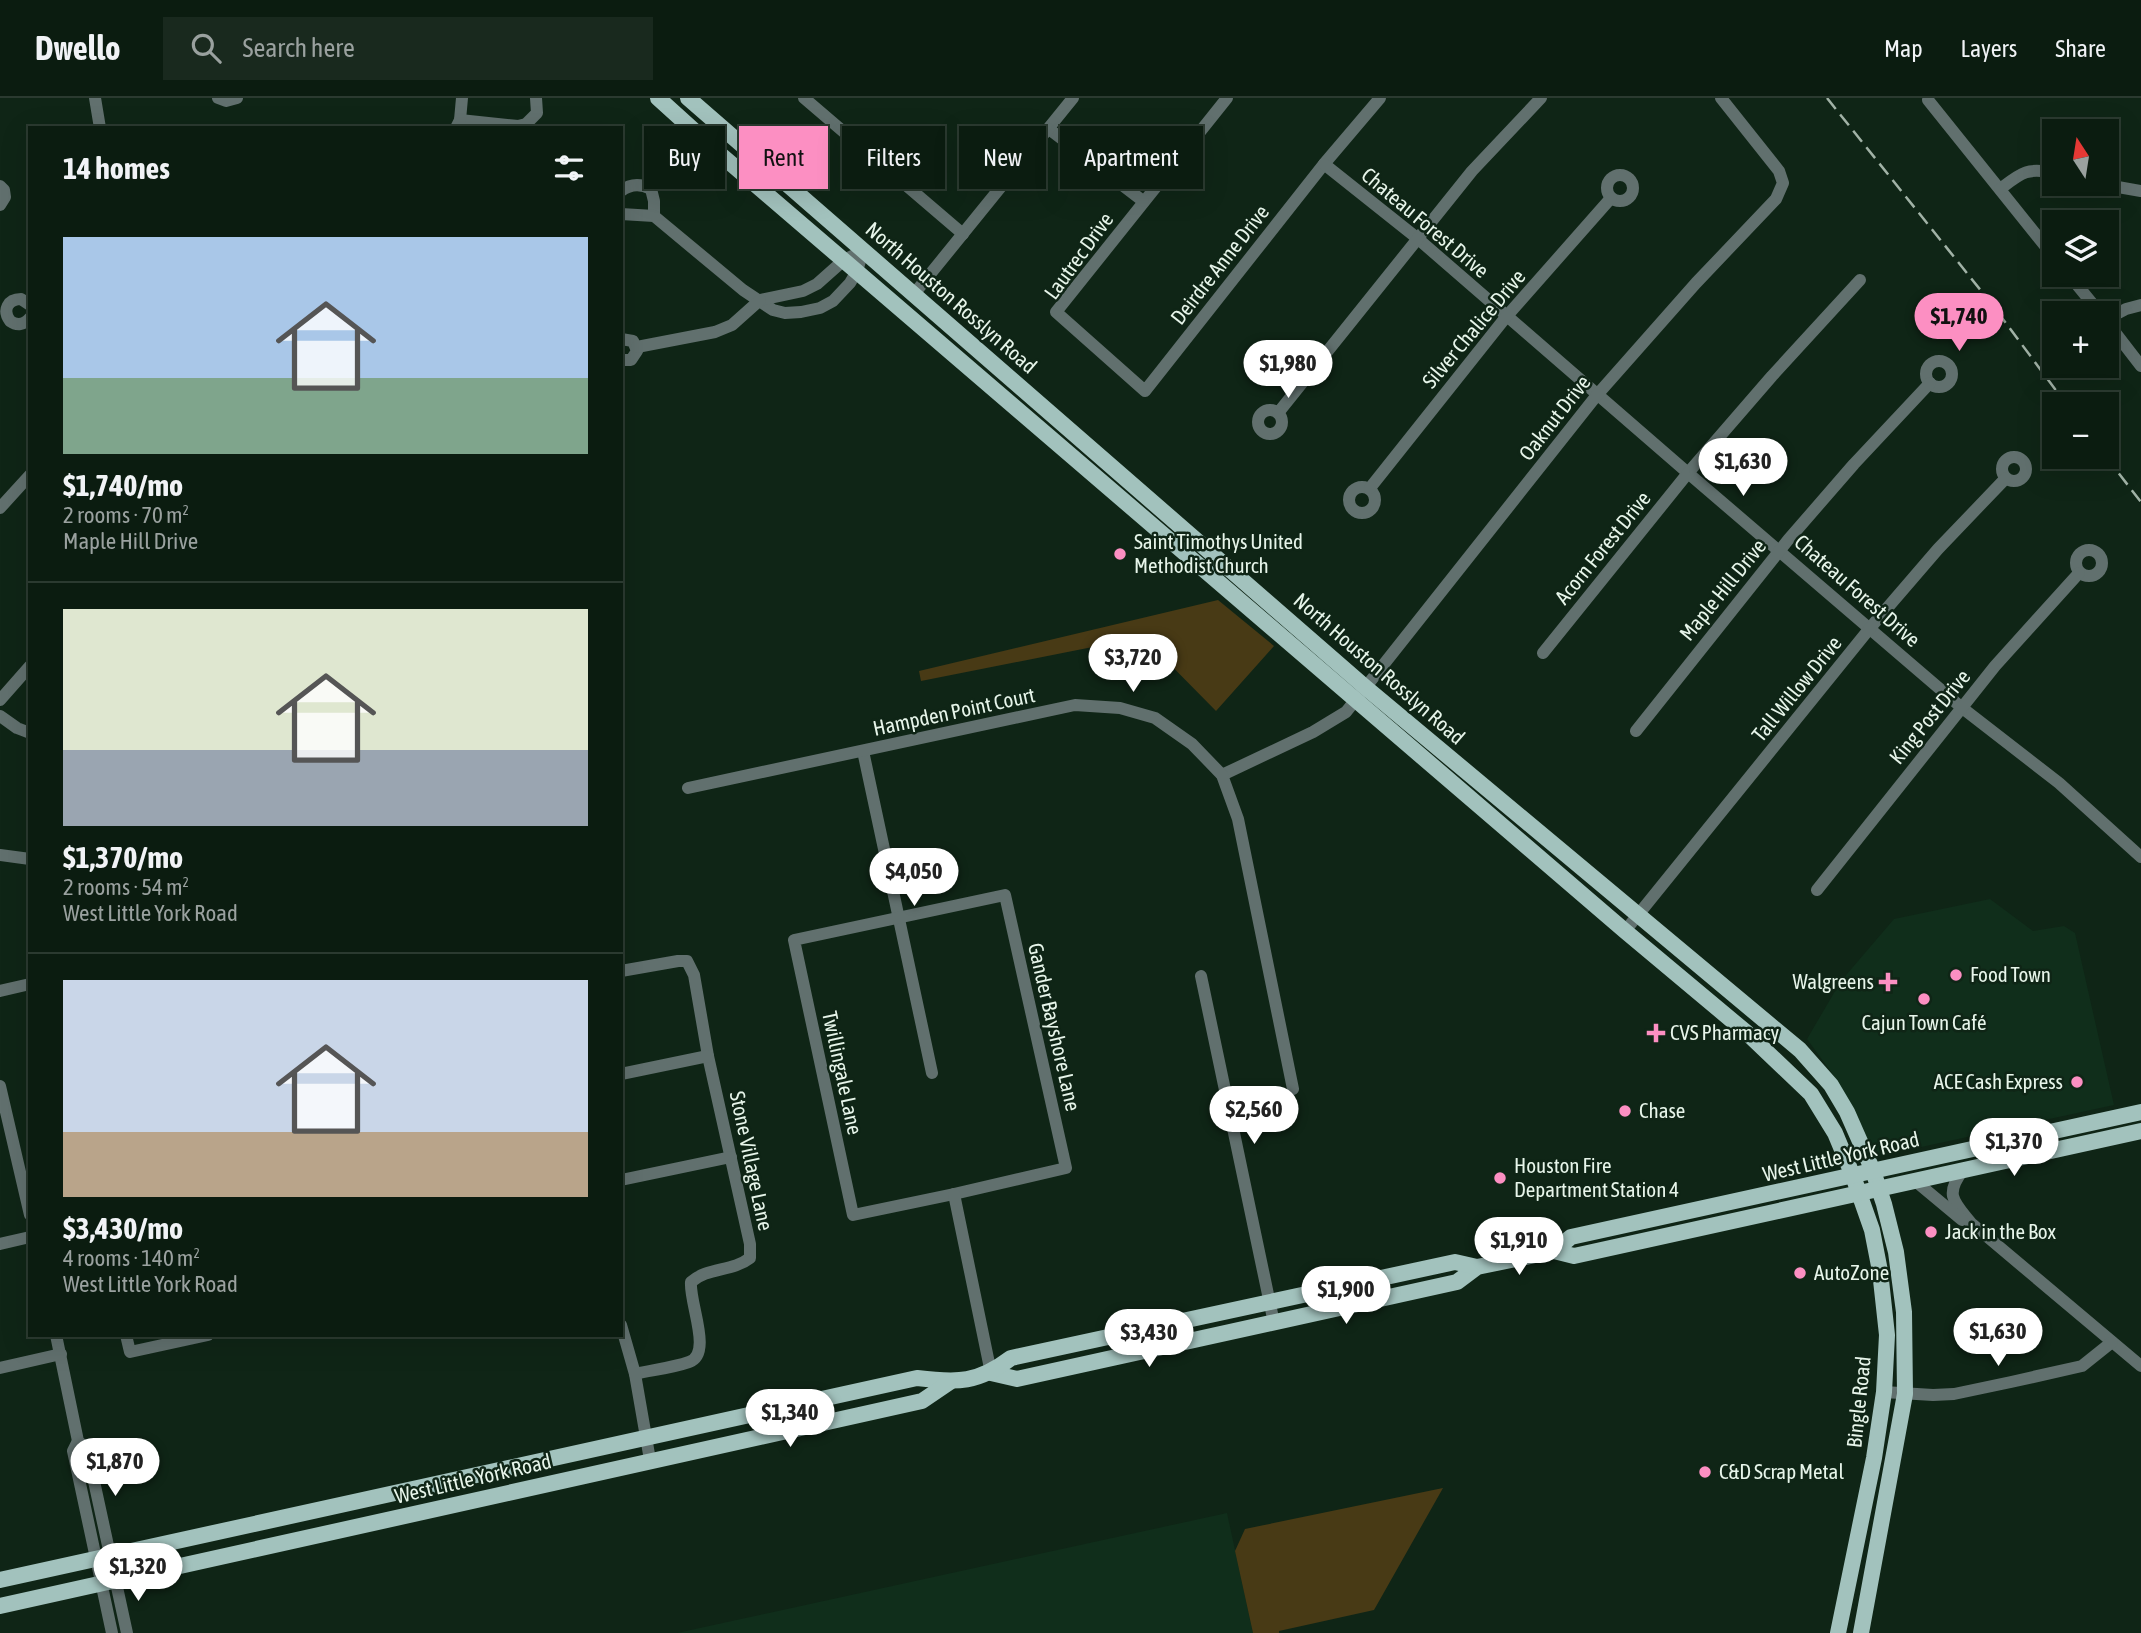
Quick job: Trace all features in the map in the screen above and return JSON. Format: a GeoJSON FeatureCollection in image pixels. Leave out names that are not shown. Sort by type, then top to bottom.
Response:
{"type":"FeatureCollection","features":[{"type":"Feature","properties":{"kind":"main road","name":"North Houston Rosslyn Road"},"geometry":{"type":"LineString","coordinates":[[658,98],[689,126]]}},
{"type":"Feature","properties":{"kind":"main road","name":"North Houston Rosslyn Road"},"geometry":{"type":"LineString","coordinates":[[688,98],[1237,574],[1503,824],[1784,1067],[1811,1094],[1824,1112],[1853,1176]]}},
{"type":"Feature","properties":{"kind":"main road"},"geometry":{"type":"LineString","coordinates":[[725,150],[734,139]]}},
{"type":"Feature","properties":{"kind":"main road","name":"North Houston Rosslyn Road"},"geometry":{"type":"LineString","coordinates":[[725,158],[1224,586],[1514,811],[1800,1050],[1831,1085],[1847,1112],[1879,1189]]}},
{"type":"Feature","properties":{"kind":"main road"},"geometry":{"type":"LineString","coordinates":[[968,367],[982,352]]}},
{"type":"Feature","properties":{"kind":"main road"},"geometry":{"type":"LineString","coordinates":[[1066,451],[1084,441]]}},
{"type":"Feature","properties":{"kind":"main road"},"geometry":{"type":"LineString","coordinates":[[1116,494],[1129,480]]}},
{"type":"Feature","properties":{"kind":"main road"},"geometry":{"type":"LineString","coordinates":[[1224,586],[1237,574]]}},
{"type":"Feature","properties":{"kind":"main road"},"geometry":{"type":"LineString","coordinates":[[1503,824],[1514,811]]}},
{"type":"Feature","properties":{"kind":"main road"},"geometry":{"type":"LineString","coordinates":[[1784,1067],[1800,1050]]}},
{"type":"Feature","properties":{"kind":"main road","name":"West Little York Road"},"geometry":{"type":"LineString","coordinates":[[1554,1251],[1571,1237],[2141,1112]]}},
{"type":"Feature","properties":{"kind":"main road"},"geometry":{"type":"LineString","coordinates":[[2062,1130],[2065,1147]]}},
{"type":"Feature","properties":{"kind":"main road","name":"West Little York Road"},"geometry":{"type":"LineString","coordinates":[[991,1373],[1017,1380],[1457,1282],[1477,1268],[1554,1251],[1574,1256],[1629,1245],[2141,1131]]}},
{"type":"Feature","properties":{"kind":"main road","name":"Bingle Road"},"geometry":{"type":"LineString","coordinates":[[1838,1633],[1874,1458],[1884,1392],[1887,1335],[1880,1271],[1872,1230],[1853,1176]]}},
{"type":"Feature","properties":{"kind":"main road","name":"Bingle Road"},"geometry":{"type":"LineString","coordinates":[[1861,1633],[1905,1394],[1904,1312],[1896,1252],[1879,1189]]}},
{"type":"Feature","properties":{"kind":"main road"},"geometry":{"type":"LineString","coordinates":[[1624,1226],[1629,1245]]}},
{"type":"Feature","properties":{"kind":"main road","name":"West Little York Road"},"geometry":{"type":"LineString","coordinates":[[0,1580],[917,1378],[950,1382],[991,1373],[1011,1358],[1455,1262],[1477,1268]]}},
{"type":"Feature","properties":{"kind":"main road"},"geometry":{"type":"LineString","coordinates":[[1106,1338],[1112,1359]]}},
{"type":"Feature","properties":{"kind":"main road","name":"West Little York Road"},"geometry":{"type":"LineString","coordinates":[[0,1606],[922,1401],[950,1382]]}},
{"type":"Feature","properties":{"kind":"main road"},"geometry":{"type":"LineString","coordinates":[[454,1480],[460,1503]]}},
{"type":"Feature","properties":{"kind":"main road"},"geometry":{"type":"LineString","coordinates":[[283,1518],[289,1542]]}},
{"type":"Feature","properties":{"kind":"street"},"geometry":{"type":"LineString","coordinates":[[95,98],[100,126]]}},
{"type":"Feature","properties":{"kind":"street"},"geometry":{"type":"LineString","coordinates":[[218,98],[226,101],[237,98]]}},
{"type":"Feature","properties":{"kind":"street"},"geometry":{"type":"LineString","coordinates":[[462,98],[458,124],[518,126],[526,124],[537,113],[536,98]]}},
{"type":"Feature","properties":{"kind":"street"},"geometry":{"type":"LineString","coordinates":[[804,98],[963,234]]}},
{"type":"Feature","properties":{"kind":"street"},"geometry":{"type":"LineString","coordinates":[[914,294],[1073,98]]}},
{"type":"Feature","properties":{"kind":"street","name":"Lautrec Drive"},"geometry":{"type":"LineString","coordinates":[[1144,391],[1056,312],[1227,98]]}},
{"type":"Feature","properties":{"kind":"street","name":"Deirdre Anne Drive"},"geometry":{"type":"LineString","coordinates":[[1144,391],[1324,164],[1380,98]]}},
{"type":"Feature","properties":{"kind":"street"},"geometry":{"type":"LineString","coordinates":[[1278,413],[1487,153],[1541,98]]}},
{"type":"Feature","properties":{"kind":"street","name":"Oaknut Drive"},"geometry":{"type":"LineString","coordinates":[[1222,775],[1313,732],[1346,712],[1597,395],[1696,283],[1776,199],[1783,183],[1779,171],[1721,98]]}},
{"type":"Feature","properties":{"kind":"street"},"geometry":{"type":"LineString","coordinates":[[1928,100],[2042,242]]}},
{"type":"Feature","properties":{"kind":"street"},"geometry":{"type":"LineString","coordinates":[[1049,129],[1143,201]]}},
{"type":"Feature","properties":{"kind":"street","name":"Chateau Forest Drive"},"geometry":{"type":"LineString","coordinates":[[1324,164],[1417,238],[1961,707],[2059,783],[2141,857]]}},
{"type":"Feature","properties":{"kind":"street"},"geometry":{"type":"LineString","coordinates":[[2000,189],[2021,173],[2030,170],[2042,172]]}},
{"type":"Feature","properties":{"kind":"street"},"geometry":{"type":"LineString","coordinates":[[623,190],[638,184],[651,189],[654,216]]}},
{"type":"Feature","properties":{"kind":"street"},"geometry":{"type":"LineString","coordinates":[[0,186],[5,193],[4,201],[0,205]]}},
{"type":"Feature","properties":{"kind":"street"},"geometry":{"type":"LineString","coordinates":[[2119,187],[2141,191]]}},
{"type":"Feature","properties":{"kind":"street","name":"Silver Chalice Drive"},"geometry":{"type":"LineString","coordinates":[[1370,488],[1506,317],[1611,198]]}},
{"type":"Feature","properties":{"kind":"street"},"geometry":{"type":"LineString","coordinates":[[623,214],[654,216],[743,290],[773,310],[785,313],[801,312],[833,301],[857,271],[863,251]]}},
{"type":"Feature","properties":{"kind":"street"},"geometry":{"type":"LineString","coordinates":[[637,347],[715,332],[732,325],[760,300],[803,291],[817,284],[844,260],[863,251]]}},
{"type":"Feature","properties":{"kind":"street","name":"Acorn Forest Drive"},"geometry":{"type":"LineString","coordinates":[[1543,653],[1688,473],[1860,280]]}},
{"type":"Feature","properties":{"kind":"street"},"geometry":{"type":"LineString","coordinates":[[2079,287],[2090,301]]}},
{"type":"Feature","properties":{"kind":"street"},"geometry":{"type":"LineString","coordinates":[[28,304],[21,299],[13,300],[3,314],[18,325],[28,320]]}},
{"type":"Feature","properties":{"kind":"street"},"geometry":{"type":"LineString","coordinates":[[2119,313],[2141,306]]}},
{"type":"Feature","properties":{"kind":"street"},"geometry":{"type":"LineString","coordinates":[[2119,336],[2141,366]]}},
{"type":"Feature","properties":{"kind":"street"},"geometry":{"type":"LineString","coordinates":[[623,339],[630,339],[637,347]]}},
{"type":"Feature","properties":{"kind":"street"},"geometry":{"type":"LineString","coordinates":[[623,360],[634,358],[637,347]]}},
{"type":"Feature","properties":{"kind":"street","name":"Maple Hill Drive"},"geometry":{"type":"LineString","coordinates":[[1636,731],[1780,550],[1854,464],[1930,383]]}},
{"type":"Feature","properties":{"kind":"street"},"geometry":{"type":"LineString","coordinates":[[2,501],[28,477]]}},
{"type":"Feature","properties":{"kind":"street","name":"Tall Willow Drive"},"geometry":{"type":"LineString","coordinates":[[1625,931],[1870,628],[1938,549],[2006,478]]}},
{"type":"Feature","properties":{"kind":"street","name":"King Post Drive"},"geometry":{"type":"LineString","coordinates":[[1817,890],[1961,707],[2040,613],[2079,573]]}},
{"type":"Feature","properties":{"kind":"street"},"geometry":{"type":"LineString","coordinates":[[0,700],[28,668]]}},
{"type":"Feature","properties":{"kind":"street","name":"Hampden Point Court"},"geometry":{"type":"LineString","coordinates":[[688,788],[1076,705],[1120,708],[1155,718],[1192,744],[1222,775],[1238,819],[1293,1089]]}},
{"type":"Feature","properties":{"kind":"street"},"geometry":{"type":"LineString","coordinates":[[0,716],[28,732]]}},
{"type":"Feature","properties":{"kind":"street"},"geometry":{"type":"LineString","coordinates":[[863,751],[932,1073]]}},
{"type":"Feature","properties":{"kind":"street"},"geometry":{"type":"LineString","coordinates":[[0,855],[28,859]]}},
{"type":"Feature","properties":{"kind":"street","name":"Gander Bayshore Lane"},"geometry":{"type":"LineString","coordinates":[[899,916],[1005,895],[1066,1168],[954,1195]]}},
{"type":"Feature","properties":{"kind":"street","name":"Twillingale Lane"},"geometry":{"type":"LineString","coordinates":[[899,916],[794,940],[853,1215],[954,1195]]}},
{"type":"Feature","properties":{"kind":"street","name":"Stone Village Lane"},"geometry":{"type":"LineString","coordinates":[[623,971],[687,961],[694,975],[708,1056],[750,1244],[750,1258],[740,1265],[699,1275],[691,1282],[690,1294],[701,1344],[699,1356],[691,1362],[635,1374]]}},
{"type":"Feature","properties":{"kind":"street"},"geometry":{"type":"LineString","coordinates":[[1201,976],[1274,1323]]}},
{"type":"Feature","properties":{"kind":"street"},"geometry":{"type":"LineString","coordinates":[[0,991],[28,984]]}},
{"type":"Feature","properties":{"kind":"street"},"geometry":{"type":"LineString","coordinates":[[623,1074],[708,1056]]}},
{"type":"Feature","properties":{"kind":"street"},"geometry":{"type":"LineString","coordinates":[[0,1086],[3,1115],[28,1207]]}},
{"type":"Feature","properties":{"kind":"street"},"geometry":{"type":"LineString","coordinates":[[623,1180],[731,1157]]}},
{"type":"Feature","properties":{"kind":"street"},"geometry":{"type":"LineString","coordinates":[[1963,1170],[1952,1184],[1951,1191],[1953,1199],[1971,1223],[2141,1366]]}},
{"type":"Feature","properties":{"kind":"street"},"geometry":{"type":"LineString","coordinates":[[1914,1181],[1960,1220],[1971,1223]]}},
{"type":"Feature","properties":{"kind":"street"},"geometry":{"type":"LineString","coordinates":[[954,1195],[991,1373]]}},
{"type":"Feature","properties":{"kind":"street"},"geometry":{"type":"LineString","coordinates":[[0,1244],[28,1237]]}},
{"type":"Feature","properties":{"kind":"street"},"geometry":{"type":"LineString","coordinates":[[623,1332],[635,1374],[650,1460]]}},
{"type":"Feature","properties":{"kind":"street"},"geometry":{"type":"LineString","coordinates":[[57,1337],[83,1445],[108,1582],[112,1633]]}},
{"type":"Feature","properties":{"kind":"street"},"geometry":{"type":"LineString","coordinates":[[126,1337],[130,1352],[199,1337]]}},
{"type":"Feature","properties":{"kind":"street"},"geometry":{"type":"LineString","coordinates":[[1884,1392],[1954,1394],[2082,1366],[2112,1342]]}},
{"type":"Feature","properties":{"kind":"street"},"geometry":{"type":"LineString","coordinates":[[0,1368],[61,1354]]}},
{"type":"Feature","properties":{"kind":"street"},"geometry":{"type":"LineString","coordinates":[[108,1582],[127,1633]]}},
{"type":"Feature","properties":{"kind":"shaded area"},"geometry":{"type":"Polygon","coordinates":[[[1218,600],[1274,646],[1216,711],[1143,637],[921,681],[919,671],[1218,600]]]}},
{"type":"Feature","properties":{"kind":"shaded area"},"geometry":{"type":"Polygon","coordinates":[[[1990,899],[2033,931],[2064,926],[2075,933],[2114,1105],[1880,1156],[1871,1147],[1855,1111],[1834,1076],[1807,1039],[1841,981],[1894,919],[1990,899]]]}},
{"type":"Feature","properties":{"kind":"shaded area"},"geometry":{"type":"Polygon","coordinates":[[[1443,1488],[1374,1610],[1279,1633],[1253,1633],[1235,1551],[1245,1529],[1443,1488]]]}},
{"type":"Feature","properties":{"kind":"shaded area"},"geometry":{"type":"Polygon","coordinates":[[[1227,1513],[1253,1633],[677,1633],[1227,1513]]]}},
{"type":"Feature","properties":{"kind":"railway"},"geometry":{"type":"LineString","coordinates":[[1827,98],[1994,307],[2057,392]]}},
{"type":"Feature","properties":{"kind":"railway"},"geometry":{"type":"LineString","coordinates":[[2115,469],[2141,502]]}},
{"type":"Feature","properties":{"kind":"place","name":"Saint Timothys United Methodist Church"},"geometry":{"type":"Point","coordinates":[1120,554]}},
{"type":"Feature","properties":{"kind":"place","name":"Food Town"},"geometry":{"type":"Point","coordinates":[1956,975]}},
{"type":"Feature","properties":{"kind":"place","name":"Walgreens"},"geometry":{"type":"Point","coordinates":[1888,982]}},
{"type":"Feature","properties":{"kind":"place","name":"Cajun Town Café"},"geometry":{"type":"Point","coordinates":[1924,999]}},
{"type":"Feature","properties":{"kind":"place","name":"CVS Pharmacy"},"geometry":{"type":"Point","coordinates":[1656,1033]}},
{"type":"Feature","properties":{"kind":"place","name":"ACE Cash Express"},"geometry":{"type":"Point","coordinates":[2077,1082]}},
{"type":"Feature","properties":{"kind":"place","name":"Chase"},"geometry":{"type":"Point","coordinates":[1625,1111]}},
{"type":"Feature","properties":{"kind":"place","name":"Houston Fire Department Station 4"},"geometry":{"type":"Point","coordinates":[1500,1178]}},
{"type":"Feature","properties":{"kind":"place","name":"Jack in the Box"},"geometry":{"type":"Point","coordinates":[1931,1232]}},
{"type":"Feature","properties":{"kind":"place","name":"AutoZone"},"geometry":{"type":"Point","coordinates":[1800,1273]}},
{"type":"Feature","properties":{"kind":"place","name":"C&D Scrap Metal"},"geometry":{"type":"Point","coordinates":[1705,1472]}}]}
